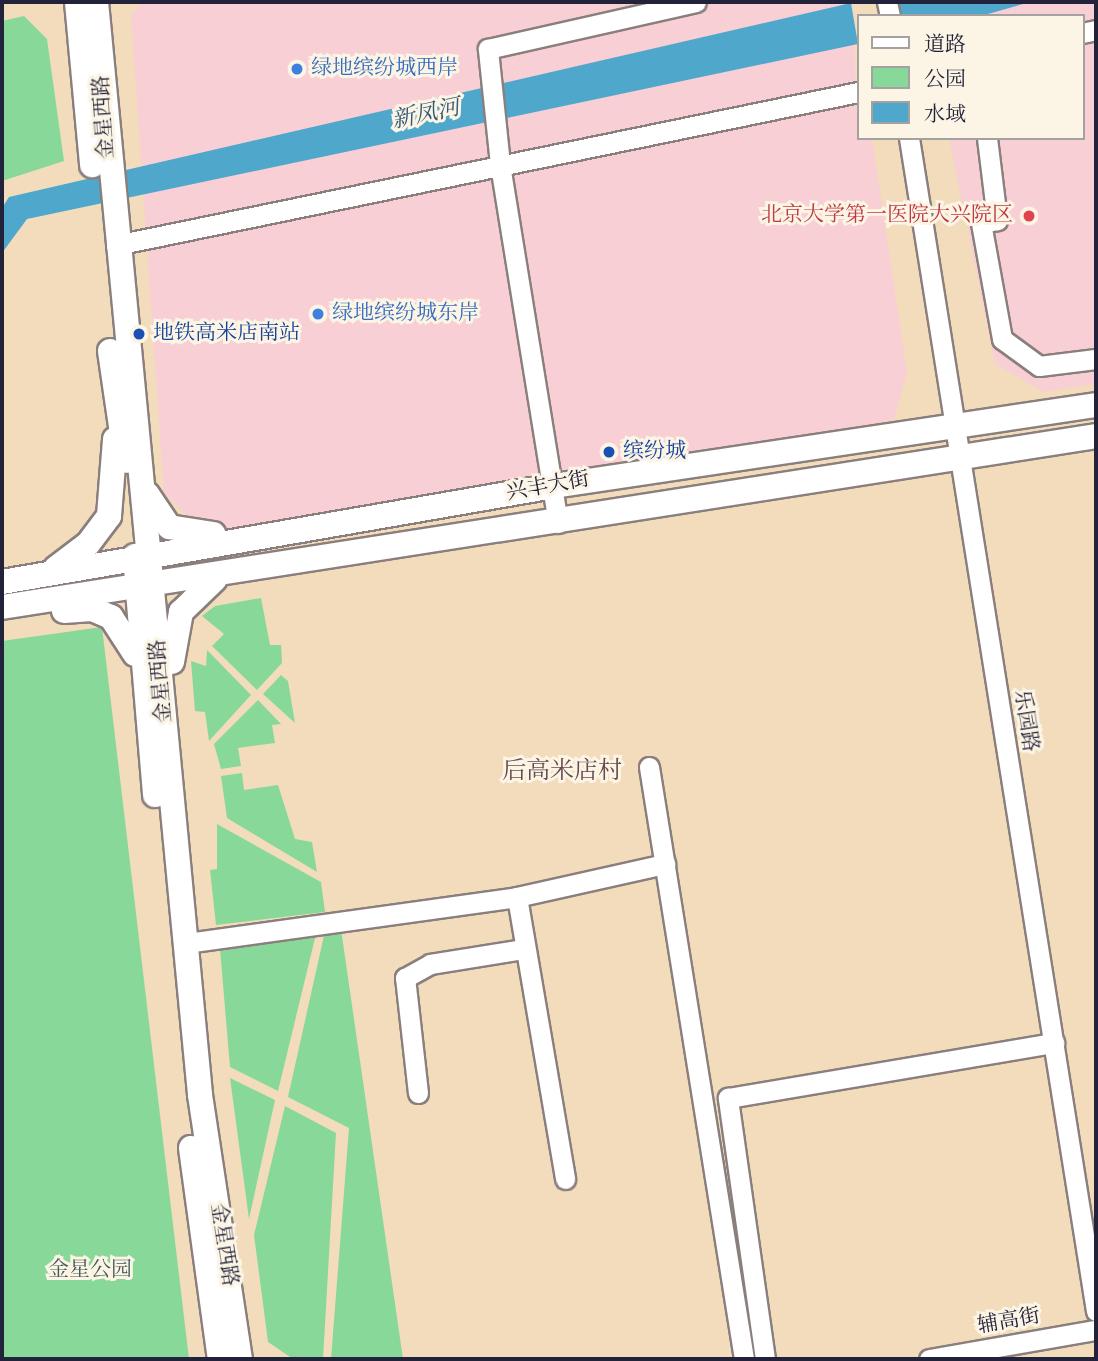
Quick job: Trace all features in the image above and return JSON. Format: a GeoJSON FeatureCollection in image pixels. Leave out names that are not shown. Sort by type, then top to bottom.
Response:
{"type":"FeatureCollection","features":[{"type":"Feature","properties":{"kind":"main road","name":"金星西路"},"geometry":{"type":"LineString","coordinates":[[77,2],[145,489],[143,557]]}},
{"type":"Feature","properties":{"kind":"main road","name":"金星西路"},"geometry":{"type":"LineString","coordinates":[[96,2],[103,86],[100,157]]}},
{"type":"Feature","properties":{"kind":"main road"},"geometry":{"type":"LineString","coordinates":[[103,86],[111,2]]}},
{"type":"Feature","properties":{"kind":"main road","name":"金星西路"},"geometry":{"type":"LineString","coordinates":[[109,231],[118,407],[143,557],[167,746],[200,1096],[240,1359]]}},
{"type":"Feature","properties":{"kind":"main road","name":"兴丰大街"},"geometry":{"type":"LineString","coordinates":[[2,582],[554,486],[1096,405]]}},
{"type":"Feature","properties":{"kind":"main road"},"geometry":{"type":"LineString","coordinates":[[49,573],[88,544],[109,516],[118,407]]}},
{"type":"Feature","properties":{"kind":"main road","name":"兴丰大街"},"geometry":{"type":"LineString","coordinates":[[2,607],[146,588],[1096,436]]}},
{"type":"Feature","properties":{"kind":"main road"},"geometry":{"type":"LineString","coordinates":[[145,489],[169,527],[182,533],[256,528],[279,534]]}},
{"type":"Feature","properties":{"kind":"main road"},"geometry":{"type":"LineString","coordinates":[[167,746],[174,719],[175,626],[192,594],[221,576]]}},
{"type":"Feature","properties":{"kind":"main road","name":"金星西路"},"geometry":{"type":"LineString","coordinates":[[146,588],[143,674],[219,1359]]}},
{"type":"Feature","properties":{"kind":"main road"},"geometry":{"type":"LineString","coordinates":[[2,616],[92,609],[111,617],[124,630],[143,674]]}},
{"type":"Feature","properties":{"kind":"main road"},"geometry":{"type":"LineString","coordinates":[[204,1359],[214,1313]]}},
{"type":"Feature","properties":{"kind":"street"},"geometry":{"type":"LineString","coordinates":[[558,523],[500,164],[488,49],[696,2]]}},
{"type":"Feature","properties":{"kind":"street"},"geometry":{"type":"LineString","coordinates":[[109,231],[500,164],[856,92]]}},
{"type":"Feature","properties":{"kind":"street","name":"乐园路"},"geometry":{"type":"LineString","coordinates":[[909,140],[1096,1311]]}},
{"type":"Feature","properties":{"kind":"street"},"geometry":{"type":"LineString","coordinates":[[987,140],[997,220],[981,223],[1002,339],[1039,366],[1096,359]]}},
{"type":"Feature","properties":{"kind":"street"},"geometry":{"type":"LineString","coordinates":[[649,767],[744,1359]]}},
{"type":"Feature","properties":{"kind":"street"},"geometry":{"type":"LineString","coordinates":[[186,943],[517,897],[666,864]]}},
{"type":"Feature","properties":{"kind":"street"},"geometry":{"type":"LineString","coordinates":[[517,897],[565,1179]]}},
{"type":"Feature","properties":{"kind":"street"},"geometry":{"type":"LineString","coordinates":[[418,1093],[405,978],[430,964],[524,949]]}},
{"type":"Feature","properties":{"kind":"street"},"geometry":{"type":"LineString","coordinates":[[765,1359],[728,1098],[1054,1043]]}},
{"type":"Feature","properties":{"kind":"street","name":"辅高街"},"geometry":{"type":"LineString","coordinates":[[929,1359],[1096,1330]]}},
{"type":"Feature","properties":{"kind":"shaded area"},"geometry":{"type":"Polygon","coordinates":[[[141,2],[852,2],[856,140],[872,140],[907,373],[894,420],[203,532],[164,493],[131,16],[141,2]]]}},
{"type":"Feature","properties":{"kind":"shaded area","name":"北京大学第一医院大兴院区"},"geometry":{"type":"Polygon","coordinates":[[[927,2],[1096,2],[1096,384],[1044,392],[995,364],[949,140],[1084,140],[1084,14],[929,14],[927,2]]]}},
{"type":"Feature","properties":{"kind":"green space"},"geometry":{"type":"Polygon","coordinates":[[[24,16],[47,39],[64,161],[2,181],[2,21],[24,16]]]}},
{"type":"Feature","properties":{"kind":"green space"},"geometry":{"type":"Polygon","coordinates":[[[261,598],[270,645],[281,645],[282,663],[257,690],[212,646],[224,634],[202,616],[215,606],[261,598]]]}},
{"type":"Feature","properties":{"kind":"green space","name":"金星公园"},"geometry":{"type":"Polygon","coordinates":[[[102,627],[189,1359],[2,1359],[2,641],[102,627]]]}},
{"type":"Feature","properties":{"kind":"green space"},"geometry":{"type":"Polygon","coordinates":[[[207,650],[251,695],[209,741],[205,712],[195,711],[191,661],[206,666],[207,650]]]}},
{"type":"Feature","properties":{"kind":"green space"},"geometry":{"type":"Polygon","coordinates":[[[281,675],[288,681],[295,723],[263,694],[281,675]]]}},
{"type":"Feature","properties":{"kind":"green space"},"geometry":{"type":"Polygon","coordinates":[[[258,700],[281,724],[272,725],[275,743],[238,748],[241,766],[221,769],[214,744],[258,700]]]}},
{"type":"Feature","properties":{"kind":"green space"},"geometry":{"type":"Polygon","coordinates":[[[242,773],[244,790],[278,785],[295,839],[312,842],[317,872],[227,818],[221,776],[242,773]]]}},
{"type":"Feature","properties":{"kind":"green space"},"geometry":{"type":"Polygon","coordinates":[[[217,824],[321,882],[325,912],[216,925],[210,870],[217,869],[217,824]]]}},
{"type":"Feature","properties":{"kind":"green space"},"geometry":{"type":"Polygon","coordinates":[[[341,929],[403,1359],[331,1359],[349,1128],[288,1097],[325,931],[341,929]]]}},
{"type":"Feature","properties":{"kind":"green space"},"geometry":{"type":"Polygon","coordinates":[[[316,934],[278,1091],[230,1067],[220,949],[316,934]]]}},
{"type":"Feature","properties":{"kind":"green space"},"geometry":{"type":"Polygon","coordinates":[[[230,1078],[275,1100],[249,1219],[230,1078]]]}},
{"type":"Feature","properties":{"kind":"green space"},"geometry":{"type":"Polygon","coordinates":[[[285,1106],[336,1133],[323,1359],[293,1359],[268,1342],[254,1235],[285,1106]]]}},
{"type":"Feature","properties":{"kind":"water"},"geometry":{"type":"Polygon","coordinates":[[[1030,2],[988,14],[929,14],[927,4],[1030,2]]]}},
{"type":"Feature","properties":{"kind":"water"},"geometry":{"type":"Polygon","coordinates":[[[851,3],[856,44],[27,219],[2,253],[2,208],[9,197],[851,3]]]}},
{"type":"Feature","properties":{"kind":"waterway","name":"新凤河"},"geometry":{"type":"LineString","coordinates":[[903,14],[963,2]]}},
{"type":"Feature","properties":{"kind":"place","name":"绿地缤纷城西岸"},"geometry":{"type":"Point","coordinates":[297,69]}},
{"type":"Feature","properties":{"kind":"place","name":"北京大学第一医院大兴院区"},"geometry":{"type":"Point","coordinates":[1029,216]}},
{"type":"Feature","properties":{"kind":"place","name":"绿地缤纷城东岸"},"geometry":{"type":"Point","coordinates":[318,314]}},
{"type":"Feature","properties":{"kind":"place","name":"地铁高米店南站"},"geometry":{"type":"Point","coordinates":[139,334]}},
{"type":"Feature","properties":{"kind":"place","name":"缤纷城"},"geometry":{"type":"Point","coordinates":[609,452]}},
{"type":"Feature","properties":{"kind":"district","name":"后高米店村"},"geometry":{"type":"Point","coordinates":[562,773]}}]}
